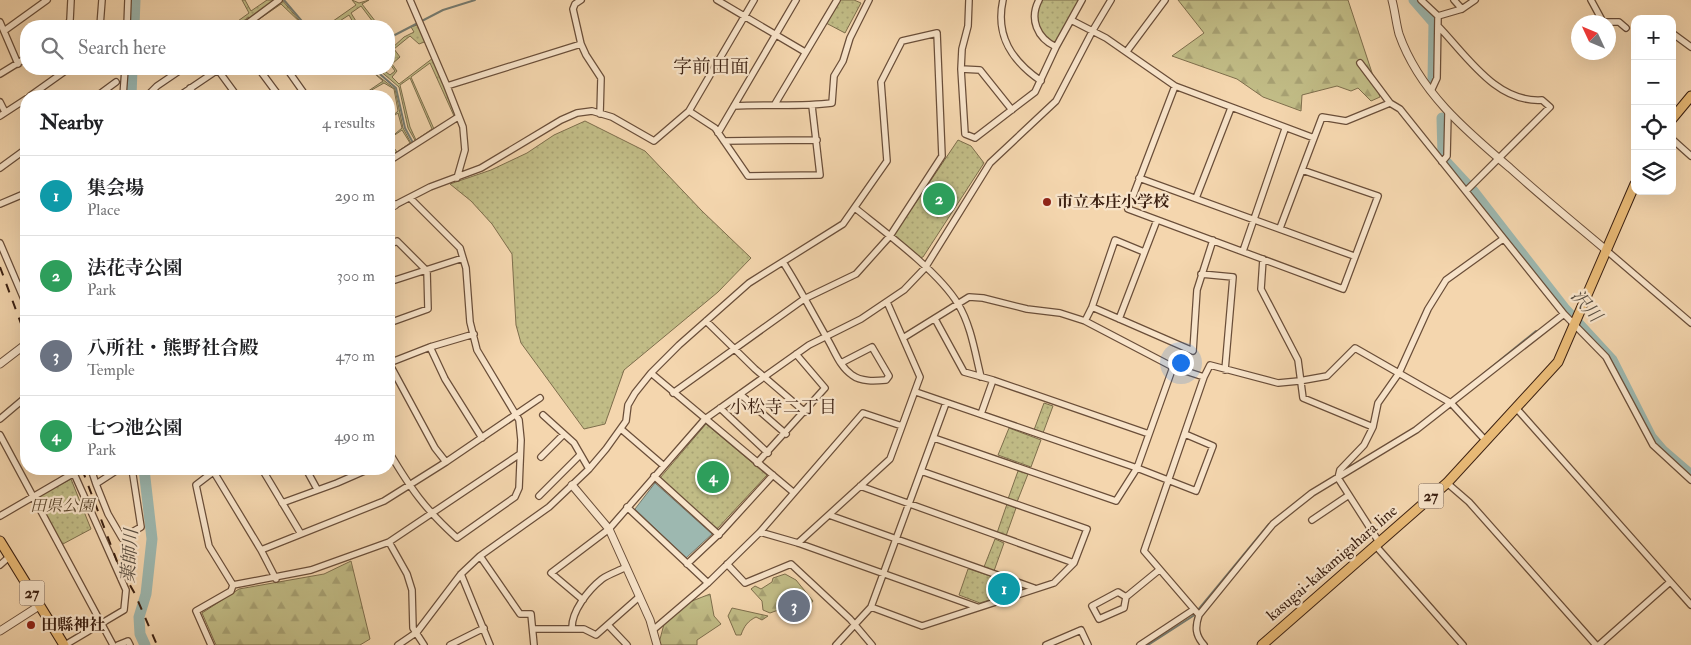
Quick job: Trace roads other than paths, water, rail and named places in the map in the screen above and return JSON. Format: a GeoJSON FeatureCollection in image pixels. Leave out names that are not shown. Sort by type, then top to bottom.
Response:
{"type":"FeatureCollection","features":[{"type":"Feature","properties":{"kind":"main road"},"geometry":{"type":"LineString","coordinates":[[1676,114],[1691,96]]}},
{"type":"Feature","properties":{"kind":"main road","name":"kasugai-kakamigahara line"},"geometry":{"type":"LineString","coordinates":[[1262,645],[1447,483],[1517,409],[1558,362],[1577,322],[1631,193]]}},
{"type":"Feature","properties":{"kind":"main road","name":"27"},"geometry":{"type":"LineString","coordinates":[[0,541],[64,645]]}},
{"type":"Feature","properties":{"kind":"street"},"geometry":{"type":"LineString","coordinates":[[4,31],[47,0]]}},
{"type":"Feature","properties":{"kind":"street"},"geometry":{"type":"LineString","coordinates":[[70,20],[71,0]]}},
{"type":"Feature","properties":{"kind":"street"},"geometry":{"type":"LineString","coordinates":[[100,20],[102,0]]}},
{"type":"Feature","properties":{"kind":"street"},"geometry":{"type":"LineString","coordinates":[[126,20],[128,0]]}},
{"type":"Feature","properties":{"kind":"street"},"geometry":{"type":"LineString","coordinates":[[253,20],[279,0]]}},
{"type":"Feature","properties":{"kind":"street"},"geometry":{"type":"LineString","coordinates":[[410,0],[463,127],[465,150],[457,178]]}},
{"type":"Feature","properties":{"kind":"street"},"geometry":{"type":"LineString","coordinates":[[581,0],[573,6],[581,44],[601,78],[600,114]]}},
{"type":"Feature","properties":{"kind":"street"},"geometry":{"type":"LineString","coordinates":[[717,0],[744,18],[805,52]]}},
{"type":"Feature","properties":{"kind":"street"},"geometry":{"type":"LineString","coordinates":[[395,205],[430,187],[481,168],[561,120],[585,111],[622,121],[634,131],[654,141],[688,112],[754,0]]}},
{"type":"Feature","properties":{"kind":"street"},"geometry":{"type":"LineString","coordinates":[[718,132],[796,0]]}},
{"type":"Feature","properties":{"kind":"street"},"geometry":{"type":"LineString","coordinates":[[775,104],[837,0]]}},
{"type":"Feature","properties":{"kind":"street"},"geometry":{"type":"LineString","coordinates":[[734,106],[775,104],[812,106],[832,103],[834,76],[843,61],[850,38],[869,0]]}},
{"type":"Feature","properties":{"kind":"street"},"geometry":{"type":"LineString","coordinates":[[969,0],[968,26],[962,49],[961,69],[965,134],[975,138],[1035,92],[1056,47],[1082,0]]}},
{"type":"Feature","properties":{"kind":"street"},"geometry":{"type":"LineString","coordinates":[[1003,0],[1000,15],[1001,29],[1009,53],[1022,67],[1041,81]]}},
{"type":"Feature","properties":{"kind":"street"},"geometry":{"type":"LineString","coordinates":[[583,600],[551,573],[609,528],[705,419],[796,354],[826,336],[861,319],[904,290],[925,268],[990,163],[1056,101],[1092,30],[1111,0]]}},
{"type":"Feature","properties":{"kind":"street"},"geometry":{"type":"LineString","coordinates":[[1127,52],[1164,0]]}},
{"type":"Feature","properties":{"kind":"street"},"geometry":{"type":"LineString","coordinates":[[1392,0],[1399,34],[1431,91],[1448,113],[1498,159],[1691,323]]}},
{"type":"Feature","properties":{"kind":"street"},"geometry":{"type":"LineString","coordinates":[[1421,0],[1438,16],[1437,78],[1431,91]]}},
{"type":"Feature","properties":{"kind":"street"},"geometry":{"type":"LineString","coordinates":[[1454,0],[1462,9]]}},
{"type":"Feature","properties":{"kind":"street"},"geometry":{"type":"LineString","coordinates":[[1438,16],[1462,9],[1475,0]]}},
{"type":"Feature","properties":{"kind":"street"},"geometry":{"type":"LineString","coordinates":[[1591,0],[1600,15]]}},
{"type":"Feature","properties":{"kind":"street"},"geometry":{"type":"LineString","coordinates":[[1037,1],[1034,14],[1038,32],[1056,47]]}},
{"type":"Feature","properties":{"kind":"street"},"geometry":{"type":"LineString","coordinates":[[1072,20],[1127,52],[1174,86],[1285,129],[1314,138]]}},
{"type":"Feature","properties":{"kind":"street"},"geometry":{"type":"LineString","coordinates":[[0,22],[18,64],[0,74]]}},
{"type":"Feature","properties":{"kind":"street"},"geometry":{"type":"LineString","coordinates":[[1616,22],[1620,22],[1626,28]]}},
{"type":"Feature","properties":{"kind":"street"},"geometry":{"type":"LineString","coordinates":[[1438,26],[1498,88],[1514,96],[1533,101],[1542,100],[1550,107],[1466,191]]}},
{"type":"Feature","properties":{"kind":"street"},"geometry":{"type":"LineString","coordinates":[[398,645],[417,632],[461,574],[480,556],[548,507],[589,469],[626,421],[628,405],[651,373],[750,283],[843,224],[887,161],[881,82],[902,41],[936,33],[942,156],[890,236],[856,274],[804,299],[673,393]]}},
{"type":"Feature","properties":{"kind":"street"},"geometry":{"type":"LineString","coordinates":[[1676,36],[1691,47]]}},
{"type":"Feature","properties":{"kind":"street"},"geometry":{"type":"LineString","coordinates":[[447,86],[581,44]]}},
{"type":"Feature","properties":{"kind":"street"},"geometry":{"type":"LineString","coordinates":[[1360,63],[1390,103],[1400,109],[1564,314],[1577,322],[1606,357],[1653,445],[1691,480]]}},
{"type":"Feature","properties":{"kind":"street"},"geometry":{"type":"LineString","coordinates":[[961,69],[980,70],[1012,110]]}},
{"type":"Feature","properties":{"kind":"street"},"geometry":{"type":"LineString","coordinates":[[38,90],[60,75]]}},
{"type":"Feature","properties":{"kind":"street"},"geometry":{"type":"LineString","coordinates":[[123,90],[124,75]]}},
{"type":"Feature","properties":{"kind":"street"},"geometry":{"type":"LineString","coordinates":[[153,90],[173,75]]}},
{"type":"Feature","properties":{"kind":"street"},"geometry":{"type":"LineString","coordinates":[[187,90],[210,75]]}},
{"type":"Feature","properties":{"kind":"street"},"geometry":{"type":"LineString","coordinates":[[223,75],[233,90]]}},
{"type":"Feature","properties":{"kind":"street"},"geometry":{"type":"LineString","coordinates":[[263,75],[274,90]]}},
{"type":"Feature","properties":{"kind":"street"},"geometry":{"type":"LineString","coordinates":[[291,75],[302,90]]}},
{"type":"Feature","properties":{"kind":"street"},"geometry":{"type":"LineString","coordinates":[[106,90],[116,82]]}},
{"type":"Feature","properties":{"kind":"street"},"geometry":{"type":"LineString","coordinates":[[1174,86],[1128,209],[1343,289],[1378,196],[1302,170]]}},
{"type":"Feature","properties":{"kind":"street"},"geometry":{"type":"LineString","coordinates":[[0,102],[2,114],[20,102]]}},
{"type":"Feature","properties":{"kind":"street"},"geometry":{"type":"LineString","coordinates":[[1280,228],[1322,117],[1346,121],[1390,103]]}},
{"type":"Feature","properties":{"kind":"street"},"geometry":{"type":"LineString","coordinates":[[688,112],[709,123],[718,132],[748,176],[820,175],[812,106]]}},
{"type":"Feature","properties":{"kind":"street"},"geometry":{"type":"LineString","coordinates":[[1196,198],[1231,108]]}},
{"type":"Feature","properties":{"kind":"street"},"geometry":{"type":"LineString","coordinates":[[1442,162],[1447,156],[1448,113]]}},
{"type":"Feature","properties":{"kind":"street"},"geometry":{"type":"LineString","coordinates":[[395,157],[458,117]]}},
{"type":"Feature","properties":{"kind":"street"},"geometry":{"type":"LineString","coordinates":[[1243,251],[1252,220],[1285,129]]}},
{"type":"Feature","properties":{"kind":"street"},"geometry":{"type":"LineString","coordinates":[[724,142],[817,140]]}},
{"type":"Feature","properties":{"kind":"street"},"geometry":{"type":"LineString","coordinates":[[1676,143],[1691,156]]}},
{"type":"Feature","properties":{"kind":"street"},"geometry":{"type":"LineString","coordinates":[[0,168],[20,153]]}},
{"type":"Feature","properties":{"kind":"street"},"geometry":{"type":"LineString","coordinates":[[1139,178],[1354,256]]}},
{"type":"Feature","properties":{"kind":"street"},"geometry":{"type":"LineString","coordinates":[[0,204],[20,196]]}},
{"type":"Feature","properties":{"kind":"street"},"geometry":{"type":"LineString","coordinates":[[395,465],[430,514],[457,538],[515,497],[519,488],[520,429],[516,414],[482,359],[470,322],[463,258],[458,244],[410,198]]}},
{"type":"Feature","properties":{"kind":"street"},"geometry":{"type":"LineString","coordinates":[[855,208],[890,236],[925,268],[958,304],[965,317],[982,377]]}},
{"type":"Feature","properties":{"kind":"street"},"geometry":{"type":"LineString","coordinates":[[1119,319],[1157,220]]}},
{"type":"Feature","properties":{"kind":"street"},"geometry":{"type":"LineString","coordinates":[[1462,645],[1377,543],[1338,478],[1340,470],[1364,445],[1373,427],[1378,403],[1399,373],[1428,309],[1446,280],[1503,239]]}},
{"type":"Feature","properties":{"kind":"street"},"geometry":{"type":"LineString","coordinates":[[1085,321],[1092,308],[1115,240],[1144,252]]}},
{"type":"Feature","properties":{"kind":"street"},"geometry":{"type":"LineString","coordinates":[[1092,308],[1193,351],[1194,317],[1201,274],[1213,240]]}},
{"type":"Feature","properties":{"kind":"street"},"geometry":{"type":"LineString","coordinates":[[395,242],[397,241],[426,271],[428,308],[395,322]]}},
{"type":"Feature","properties":{"kind":"street"},"geometry":{"type":"LineString","coordinates":[[0,243],[20,290]]}},
{"type":"Feature","properties":{"kind":"street"},"geometry":{"type":"LineString","coordinates":[[395,280],[463,258]]}},
{"type":"Feature","properties":{"kind":"street"},"geometry":{"type":"LineString","coordinates":[[1263,259],[1261,289],[1298,360],[1299,381],[1303,398],[1373,427]]}},
{"type":"Feature","properties":{"kind":"street"},"geometry":{"type":"LineString","coordinates":[[783,262],[841,363],[854,377],[872,381],[886,380],[889,376],[872,347],[841,363]]}},
{"type":"Feature","properties":{"kind":"street"},"geometry":{"type":"LineString","coordinates":[[1201,274],[1233,277],[1225,370]]}},
{"type":"Feature","properties":{"kind":"street"},"geometry":{"type":"LineString","coordinates":[[903,338],[969,297],[983,298],[1027,309],[1060,313],[1085,321],[1173,367],[1204,377]]}},
{"type":"Feature","properties":{"kind":"street"},"geometry":{"type":"LineString","coordinates":[[798,543],[890,459],[916,392],[920,377],[887,302]]}},
{"type":"Feature","properties":{"kind":"street"},"geometry":{"type":"LineString","coordinates":[[1204,645],[1198,638],[1195,626],[1199,614],[1273,524],[1312,493],[1416,430],[1564,314]]}},
{"type":"Feature","properties":{"kind":"street"},"geometry":{"type":"LineString","coordinates":[[935,319],[964,372],[994,380],[1149,434]]}},
{"type":"Feature","properties":{"kind":"street"},"geometry":{"type":"LineString","coordinates":[[706,321],[734,349],[805,412]]}},
{"type":"Feature","properties":{"kind":"street"},"geometry":{"type":"LineString","coordinates":[[395,361],[430,347],[474,334]]}},
{"type":"Feature","properties":{"kind":"street"},"geometry":{"type":"LineString","coordinates":[[430,347],[445,379],[482,438]]}},
{"type":"Feature","properties":{"kind":"street"},"geometry":{"type":"LineString","coordinates":[[1199,614],[1193,610],[1144,551],[1210,364],[1225,370],[1278,382],[1299,381],[1327,376],[1355,348],[1451,403],[1486,441]]}},
{"type":"Feature","properties":{"kind":"street"},"geometry":{"type":"LineString","coordinates":[[0,364],[20,349]]}},
{"type":"Feature","properties":{"kind":"street"},"geometry":{"type":"LineString","coordinates":[[757,463],[786,434],[825,388],[796,354]]}},
{"type":"Feature","properties":{"kind":"street"},"geometry":{"type":"LineString","coordinates":[[934,438],[1116,502],[1137,468],[1173,367]]}},
{"type":"Feature","properties":{"kind":"street"},"geometry":{"type":"LineString","coordinates":[[651,373],[793,492]]}},
{"type":"Feature","properties":{"kind":"street"},"geometry":{"type":"LineString","coordinates":[[395,374],[435,448],[446,462]]}},
{"type":"Feature","properties":{"kind":"street"},"geometry":{"type":"LineString","coordinates":[[981,414],[994,380]]}},
{"type":"Feature","properties":{"kind":"street"},"geometry":{"type":"LineString","coordinates":[[916,392],[1137,468],[1196,492],[1213,446],[1185,434]]}},
{"type":"Feature","properties":{"kind":"street"},"geometry":{"type":"LineString","coordinates":[[740,394],[786,434]]}},
{"type":"Feature","properties":{"kind":"street"},"geometry":{"type":"LineString","coordinates":[[261,550],[384,501],[446,462],[540,398]]}},
{"type":"Feature","properties":{"kind":"street"},"geometry":{"type":"LineString","coordinates":[[0,419],[20,402]]}},
{"type":"Feature","properties":{"kind":"street"},"geometry":{"type":"LineString","coordinates":[[836,645],[871,607],[946,403]]}},
{"type":"Feature","properties":{"kind":"street"},"geometry":{"type":"LineString","coordinates":[[720,408],[768,452]]}},
{"type":"Feature","properties":{"kind":"street"},"geometry":{"type":"LineString","coordinates":[[1517,409],[1691,605]]}},
{"type":"Feature","properties":{"kind":"street"},"geometry":{"type":"LineString","coordinates":[[652,630],[708,583],[760,532],[863,413],[902,426]]}},
{"type":"Feature","properties":{"kind":"street"},"geometry":{"type":"LineString","coordinates":[[543,415],[574,443],[589,469]]}},
{"type":"Feature","properties":{"kind":"street"},"geometry":{"type":"LineString","coordinates":[[620,429],[664,466]]}},
{"type":"Feature","properties":{"kind":"street"},"geometry":{"type":"LineString","coordinates":[[541,457],[564,434]]}},
{"type":"Feature","properties":{"kind":"street"},"geometry":{"type":"LineString","coordinates":[[0,435],[20,473]]}},
{"type":"Feature","properties":{"kind":"street"},"geometry":{"type":"LineString","coordinates":[[233,585],[276,579],[311,570],[389,542],[520,454]]}},
{"type":"Feature","properties":{"kind":"street"},"geometry":{"type":"LineString","coordinates":[[539,496],[580,455]]}},
{"type":"Feature","properties":{"kind":"street"},"geometry":{"type":"LineString","coordinates":[[871,607],[922,626],[1054,583],[1074,563],[1087,529],[921,471]]}},
{"type":"Feature","properties":{"kind":"street"},"geometry":{"type":"LineString","coordinates":[[21,475],[113,645]]}},
{"type":"Feature","properties":{"kind":"street"},"geometry":{"type":"LineString","coordinates":[[0,516],[67,475]]}},
{"type":"Feature","properties":{"kind":"street"},"geometry":{"type":"LineString","coordinates":[[64,645],[124,610],[126,590],[75,475]]}},
{"type":"Feature","properties":{"kind":"street"},"geometry":{"type":"LineString","coordinates":[[93,475],[108,514],[122,538],[141,527],[133,475]]}},
{"type":"Feature","properties":{"kind":"street"},"geometry":{"type":"LineString","coordinates":[[96,484],[110,475]]}},
{"type":"Feature","properties":{"kind":"street"},"geometry":{"type":"LineString","coordinates":[[207,475],[196,485],[209,546],[233,585]]}},
{"type":"Feature","properties":{"kind":"street"},"geometry":{"type":"LineString","coordinates":[[217,475],[276,579]]}},
{"type":"Feature","properties":{"kind":"street"},"geometry":{"type":"LineString","coordinates":[[266,475],[301,534]]}},
{"type":"Feature","properties":{"kind":"street"},"geometry":{"type":"LineString","coordinates":[[309,475],[317,489]]}},
{"type":"Feature","properties":{"kind":"street"},"geometry":{"type":"LineString","coordinates":[[282,502],[347,475]]}},
{"type":"Feature","properties":{"kind":"street"},"geometry":{"type":"LineString","coordinates":[[688,564],[718,535],[773,475]]}},
{"type":"Feature","properties":{"kind":"street"},"geometry":{"type":"LineString","coordinates":[[654,476],[718,535]]}},
{"type":"Feature","properties":{"kind":"street"},"geometry":{"type":"LineString","coordinates":[[1447,483],[1469,502],[1597,645],[1670,582]]}},
{"type":"Feature","properties":{"kind":"street"},"geometry":{"type":"LineString","coordinates":[[572,485],[609,528],[640,597],[657,645]]}},
{"type":"Feature","properties":{"kind":"street"},"geometry":{"type":"LineString","coordinates":[[860,486],[1074,563]]}},
{"type":"Feature","properties":{"kind":"street"},"geometry":{"type":"LineString","coordinates":[[1312,520],[1348,495]]}},
{"type":"Feature","properties":{"kind":"street"},"geometry":{"type":"LineString","coordinates":[[627,508],[708,583]]}},
{"type":"Feature","properties":{"kind":"street"},"geometry":{"type":"LineString","coordinates":[[829,515],[1034,588]]}},
{"type":"Feature","properties":{"kind":"street"},"geometry":{"type":"LineString","coordinates":[[760,532],[798,543],[977,607]]}},
{"type":"Feature","properties":{"kind":"street"},"geometry":{"type":"LineString","coordinates":[[389,542],[412,590],[413,628],[424,645]]}},
{"type":"Feature","properties":{"kind":"street"},"geometry":{"type":"LineString","coordinates":[[480,556],[520,614],[531,614],[534,645]]}},
{"type":"Feature","properties":{"kind":"street"},"geometry":{"type":"LineString","coordinates":[[0,565],[9,557]]}},
{"type":"Feature","properties":{"kind":"street"},"geometry":{"type":"LineString","coordinates":[[727,564],[745,583],[791,564],[872,645]]}},
{"type":"Feature","properties":{"kind":"street"},"geometry":{"type":"LineString","coordinates":[[572,628],[572,618],[583,600],[601,580],[626,567]]}},
{"type":"Feature","properties":{"kind":"street"},"geometry":{"type":"LineString","coordinates":[[1126,597],[1118,592],[1092,606],[1099,619],[1124,608],[1126,597],[1159,570]]}},
{"type":"Feature","properties":{"kind":"street"},"geometry":{"type":"LineString","coordinates":[[461,574],[490,645]]}},
{"type":"Feature","properties":{"kind":"street"},"geometry":{"type":"LineString","coordinates":[[211,645],[196,611],[231,591],[233,585]]}},
{"type":"Feature","properties":{"kind":"street"},"geometry":{"type":"LineString","coordinates":[[533,629],[584,629],[596,635],[640,597]]}},
{"type":"Feature","properties":{"kind":"street"},"geometry":{"type":"LineString","coordinates":[[0,632],[40,606]]}},
{"type":"Feature","properties":{"kind":"street"},"geometry":{"type":"LineString","coordinates":[[1140,645],[1193,610]]}},
{"type":"Feature","properties":{"kind":"street"},"geometry":{"type":"LineString","coordinates":[[608,625],[627,645]]}},
{"type":"Feature","properties":{"kind":"street"},"geometry":{"type":"LineString","coordinates":[[450,645],[484,628]]}},
{"type":"Feature","properties":{"kind":"street"},"geometry":{"type":"LineString","coordinates":[[1046,645],[1081,630],[1088,645]]}},
{"type":"Feature","properties":{"kind":"street"},"geometry":{"type":"LineString","coordinates":[[118,645],[128,640],[130,645]]}},
{"type":"Feature","properties":{"kind":"water"},"geometry":{"type":"Polygon","coordinates":[[[655,483],[712,534],[686,558],[635,509],[655,483]]]}},
{"type":"Feature","properties":{"kind":"waterway","name":"薬師川"},"geometry":{"type":"LineString","coordinates":[[134,20],[135,0]]}},
{"type":"Feature","properties":{"kind":"waterway"},"geometry":{"type":"LineString","coordinates":[[284,0],[301,20]]}},
{"type":"Feature","properties":{"kind":"waterway"},"geometry":{"type":"LineString","coordinates":[[395,35],[443,10],[475,0]]}},
{"type":"Feature","properties":{"kind":"waterway","name":"沢川"},"geometry":{"type":"LineString","coordinates":[[1414,0],[1434,23],[1433,80]]}},
{"type":"Feature","properties":{"kind":"waterway","name":"薬師川"},"geometry":{"type":"LineString","coordinates":[[131,90],[132,75]]}},
{"type":"Feature","properties":{"kind":"waterway"},"geometry":{"type":"LineString","coordinates":[[381,75],[396,88],[405,128],[413,143]]}},
{"type":"Feature","properties":{"kind":"waterway","name":"沢川"},"geometry":{"type":"LineString","coordinates":[[1442,118],[1443,155]]}},
{"type":"Feature","properties":{"kind":"waterway","name":"沢川"},"geometry":{"type":"LineString","coordinates":[[1447,163],[1473,191],[1564,308],[1612,360],[1651,437],[1663,451],[1691,475]]}},
{"type":"Feature","properties":{"kind":"waterway"},"geometry":{"type":"LineString","coordinates":[[1483,374],[1536,331]]}},
{"type":"Feature","properties":{"kind":"waterway"},"geometry":{"type":"LineString","coordinates":[[1450,400],[1480,377]]}},
{"type":"Feature","properties":{"kind":"waterway"},"geometry":{"type":"LineString","coordinates":[[1342,471],[1355,464]]}},
{"type":"Feature","properties":{"kind":"waterway","name":"薬師川"},"geometry":{"type":"LineString","coordinates":[[145,475],[152,539],[146,594],[139,617],[140,634],[145,645]]}},
{"type":"Feature","properties":{"kind":"waterway"},"geometry":{"type":"LineString","coordinates":[[1148,645],[1193,616],[1269,524]]}},
{"type":"Feature","properties":{"kind":"railway"},"geometry":{"type":"LineString","coordinates":[[0,267],[20,321]]}},
{"type":"Feature","properties":{"kind":"railway"},"geometry":{"type":"LineString","coordinates":[[84,475],[118,564],[135,594],[157,645]]}},
{"type":"Feature","properties":{"kind":"place","name":"法花寺公園"},"geometry":{"type":"Point","coordinates":[939,199]}},
{"type":"Feature","properties":{"kind":"place","name":"市立本庄小学校"},"geometry":{"type":"Point","coordinates":[1047,202]}},
{"type":"Feature","properties":{"kind":"place","name":"七つ池公園"},"geometry":{"type":"Point","coordinates":[713,477]}},
{"type":"Feature","properties":{"kind":"place","name":"集会場"},"geometry":{"type":"Point","coordinates":[1004,589]}},
{"type":"Feature","properties":{"kind":"place","name":"八所社・熊野社合殿"},"geometry":{"type":"Point","coordinates":[794,606]}},
{"type":"Feature","properties":{"kind":"place","name":"田縣神社"},"geometry":{"type":"Point","coordinates":[31,625]}},
{"type":"Feature","properties":{"kind":"district","name":"字前田面"},"geometry":{"type":"Point","coordinates":[711,67]}},
{"type":"Feature","properties":{"kind":"district","name":"小松寺二丁目"},"geometry":{"type":"Point","coordinates":[783,407]}},
{"type":"Feature","properties":{"kind":"park label","name":"田県公園"},"geometry":{"type":"Point","coordinates":[62,506]}}]}
